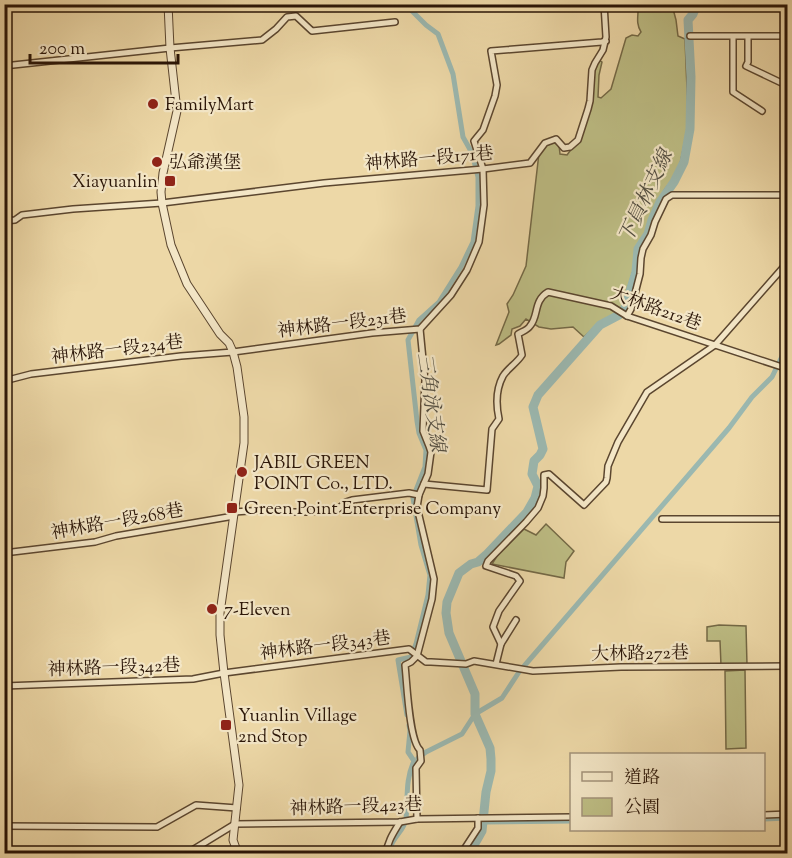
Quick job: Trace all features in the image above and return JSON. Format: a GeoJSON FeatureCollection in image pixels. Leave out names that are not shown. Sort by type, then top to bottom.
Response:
{"type":"FeatureCollection","features":[{"type":"Feature","properties":{"kind":"street"},"geometry":{"type":"LineString","coordinates":[[168,4],[177,111],[163,173],[162,203],[171,245],[187,284],[233,352],[244,417],[244,443],[220,614],[224,673],[239,785],[233,840],[238,854]]}},
{"type":"Feature","properties":{"kind":"street"},"geometry":{"type":"LineString","coordinates":[[604,4],[606,40]]}},
{"type":"Feature","properties":{"kind":"street"},"geometry":{"type":"LineString","coordinates":[[4,66],[262,40],[287,17],[296,16],[312,31],[395,22]]}},
{"type":"Feature","properties":{"kind":"street"},"geometry":{"type":"LineString","coordinates":[[690,36],[788,36]]}},
{"type":"Feature","properties":{"kind":"street"},"geometry":{"type":"LineString","coordinates":[[733,37],[733,92],[762,111]]}},
{"type":"Feature","properties":{"kind":"street"},"geometry":{"type":"LineString","coordinates":[[748,37],[746,66],[788,86]]}},
{"type":"Feature","properties":{"kind":"street","name":"神林路一段231巷"},"geometry":{"type":"LineString","coordinates":[[233,352],[372,333],[420,329],[451,295],[467,270],[480,242],[484,205],[483,169],[474,141],[483,130],[495,96],[497,85],[491,51],[606,40]]}},
{"type":"Feature","properties":{"kind":"street","name":"神林路一段171巷"},"geometry":{"type":"LineString","coordinates":[[4,221],[15,220],[22,215],[74,209],[162,203],[324,183],[530,163],[545,143],[556,139],[564,148],[570,147],[578,140],[590,101],[592,70],[606,40]]}},
{"type":"Feature","properties":{"kind":"street"},"geometry":{"type":"LineString","coordinates":[[627,316],[640,274],[643,249],[666,200],[672,195],[788,195]]}},
{"type":"Feature","properties":{"kind":"street"},"geometry":{"type":"LineString","coordinates":[[501,644],[493,627],[499,611],[520,581],[516,576],[486,566],[488,561],[538,508],[543,496],[544,475],[549,474],[584,505],[606,482],[608,466],[618,442],[646,392],[715,345],[788,262]]}},
{"type":"Feature","properties":{"kind":"street","name":"大林路212巷"},"geometry":{"type":"LineString","coordinates":[[424,484],[487,490],[492,429],[499,419],[496,398],[502,377],[522,355],[518,334],[531,326],[539,301],[548,292],[611,306],[627,316],[786,368]]}},
{"type":"Feature","properties":{"kind":"street"},"geometry":{"type":"LineString","coordinates":[[417,819],[416,768],[421,761],[410,716],[405,665],[417,656],[432,599],[434,579],[417,507],[418,495],[428,474],[430,452],[423,431],[425,380],[420,329]]}},
{"type":"Feature","properties":{"kind":"street","name":"神林路一段234巷"},"geometry":{"type":"LineString","coordinates":[[4,381],[31,374],[233,352]]}},
{"type":"Feature","properties":{"kind":"street"},"geometry":{"type":"LineString","coordinates":[[788,358],[786,368],[788,387]]}},
{"type":"Feature","properties":{"kind":"street","name":"神林路一段268巷"},"geometry":{"type":"LineString","coordinates":[[4,553],[95,542],[234,514],[278,509],[290,512],[338,509],[346,502],[409,493],[418,495]]}},
{"type":"Feature","properties":{"kind":"street"},"geometry":{"type":"LineString","coordinates":[[662,519],[788,519]]}},
{"type":"Feature","properties":{"kind":"street"},"geometry":{"type":"LineString","coordinates":[[788,561],[788,712]]}},
{"type":"Feature","properties":{"kind":"street"},"geometry":{"type":"LineString","coordinates":[[496,664],[501,644],[516,620]]}},
{"type":"Feature","properties":{"kind":"street","name":"神林路一段343巷"},"geometry":{"type":"LineString","coordinates":[[224,673],[409,650],[426,662],[466,664],[474,661],[496,664]]}},
{"type":"Feature","properties":{"kind":"street","name":"大林路272巷"},"geometry":{"type":"LineString","coordinates":[[496,664],[533,671],[621,667],[787,666]]}},
{"type":"Feature","properties":{"kind":"street","name":"神林路一段342巷"},"geometry":{"type":"LineString","coordinates":[[4,686],[193,679],[224,673]]}},
{"type":"Feature","properties":{"kind":"street"},"geometry":{"type":"LineString","coordinates":[[4,826],[158,827],[196,805],[237,808]]}},
{"type":"Feature","properties":{"kind":"street"},"geometry":{"type":"LineString","coordinates":[[765,814],[788,814]]}},
{"type":"Feature","properties":{"kind":"street","name":"神林路一段423巷"},"geometry":{"type":"LineString","coordinates":[[235,824],[570,817]]}},
{"type":"Feature","properties":{"kind":"street"},"geometry":{"type":"LineString","coordinates":[[461,854],[478,828],[478,818]]}},
{"type":"Feature","properties":{"kind":"street"},"geometry":{"type":"LineString","coordinates":[[386,854],[392,835],[400,822]]}},
{"type":"Feature","properties":{"kind":"street"},"geometry":{"type":"LineString","coordinates":[[186,854],[235,824]]}},
{"type":"Feature","properties":{"kind":"green space"},"geometry":{"type":"Polygon","coordinates":[[[638,5],[672,5],[678,36],[685,39],[688,114],[680,164],[654,210],[646,233],[636,249],[633,271],[622,307],[584,337],[573,327],[551,329],[539,327],[526,319],[520,326],[512,329],[511,335],[496,345],[509,312],[507,304],[526,266],[539,153],[544,145],[553,142],[559,145],[560,154],[567,155],[580,139],[584,132],[593,76],[599,60],[602,62],[598,97],[601,98],[611,89],[626,38],[632,35],[638,36],[641,32],[638,22],[638,5]]]}},
{"type":"Feature","properties":{"kind":"green space"},"geometry":{"type":"Polygon","coordinates":[[[546,524],[574,551],[566,562],[564,578],[492,564],[499,553],[524,529],[536,535],[546,524]]]}},
{"type":"Feature","properties":{"kind":"green space"},"geometry":{"type":"Polygon","coordinates":[[[746,626],[747,665],[721,665],[720,641],[707,641],[707,627],[746,626]]]}},
{"type":"Feature","properties":{"kind":"green space"},"geometry":{"type":"Polygon","coordinates":[[[745,670],[746,748],[726,749],[725,671],[745,670]]]}},
{"type":"Feature","properties":{"kind":"waterway","name":"三角泳支線"},"geometry":{"type":"LineString","coordinates":[[407,715],[398,660],[411,657],[416,644],[428,595],[430,575],[421,545],[413,498],[425,467],[426,450],[417,421],[408,340],[419,320],[439,302],[461,267],[473,242],[478,206],[478,177],[472,153],[463,137],[453,74],[438,34],[410,9],[409,4]]}},
{"type":"Feature","properties":{"kind":"waterway","name":"下員林支線"},"geometry":{"type":"LineString","coordinates":[[469,854],[482,831],[491,759],[490,748],[475,714],[475,694],[449,633],[447,602],[459,573],[486,555],[527,512],[535,498],[538,486],[532,474],[534,461],[543,449],[533,407],[538,395],[600,325],[619,315],[625,308],[636,272],[638,249],[648,234],[660,202],[684,162],[690,129],[691,77],[688,20],[697,4]]}},
{"type":"Feature","properties":{"kind":"waterway"},"geometry":{"type":"LineString","coordinates":[[418,758],[462,734],[475,714],[502,698],[519,672],[729,428],[752,397],[772,377],[788,344]]}},
{"type":"Feature","properties":{"kind":"waterway","name":"三角泳支線"},"geometry":{"type":"LineString","coordinates":[[390,854],[392,844],[406,819],[408,782],[414,761],[408,752],[409,725]]}},
{"type":"Feature","properties":{"kind":"waterway"},"geometry":{"type":"LineString","coordinates":[[765,819],[788,818]]}},
{"type":"Feature","properties":{"kind":"waterway"},"geometry":{"type":"LineString","coordinates":[[484,822],[570,821]]}},
{"type":"Feature","properties":{"kind":"place","name":"FamilyMart"},"geometry":{"type":"Point","coordinates":[153,104]}},
{"type":"Feature","properties":{"kind":"place","name":"弘爺漢堡"},"geometry":{"type":"Point","coordinates":[157,162]}},
{"type":"Feature","properties":{"kind":"place","name":"Xiayuanlin"},"geometry":{"type":"Point","coordinates":[170,181]}},
{"type":"Feature","properties":{"kind":"place","name":"JABIL GREEN POINT Co., LTD."},"geometry":{"type":"Point","coordinates":[242,472]}},
{"type":"Feature","properties":{"kind":"place","name":"Green Point Enterprise Company"},"geometry":{"type":"Point","coordinates":[232,508]}},
{"type":"Feature","properties":{"kind":"place","name":"7-Eleven"},"geometry":{"type":"Point","coordinates":[212,609]}},
{"type":"Feature","properties":{"kind":"place","name":"Yuanlin Village 2nd Stop"},"geometry":{"type":"Point","coordinates":[226,725]}}]}
